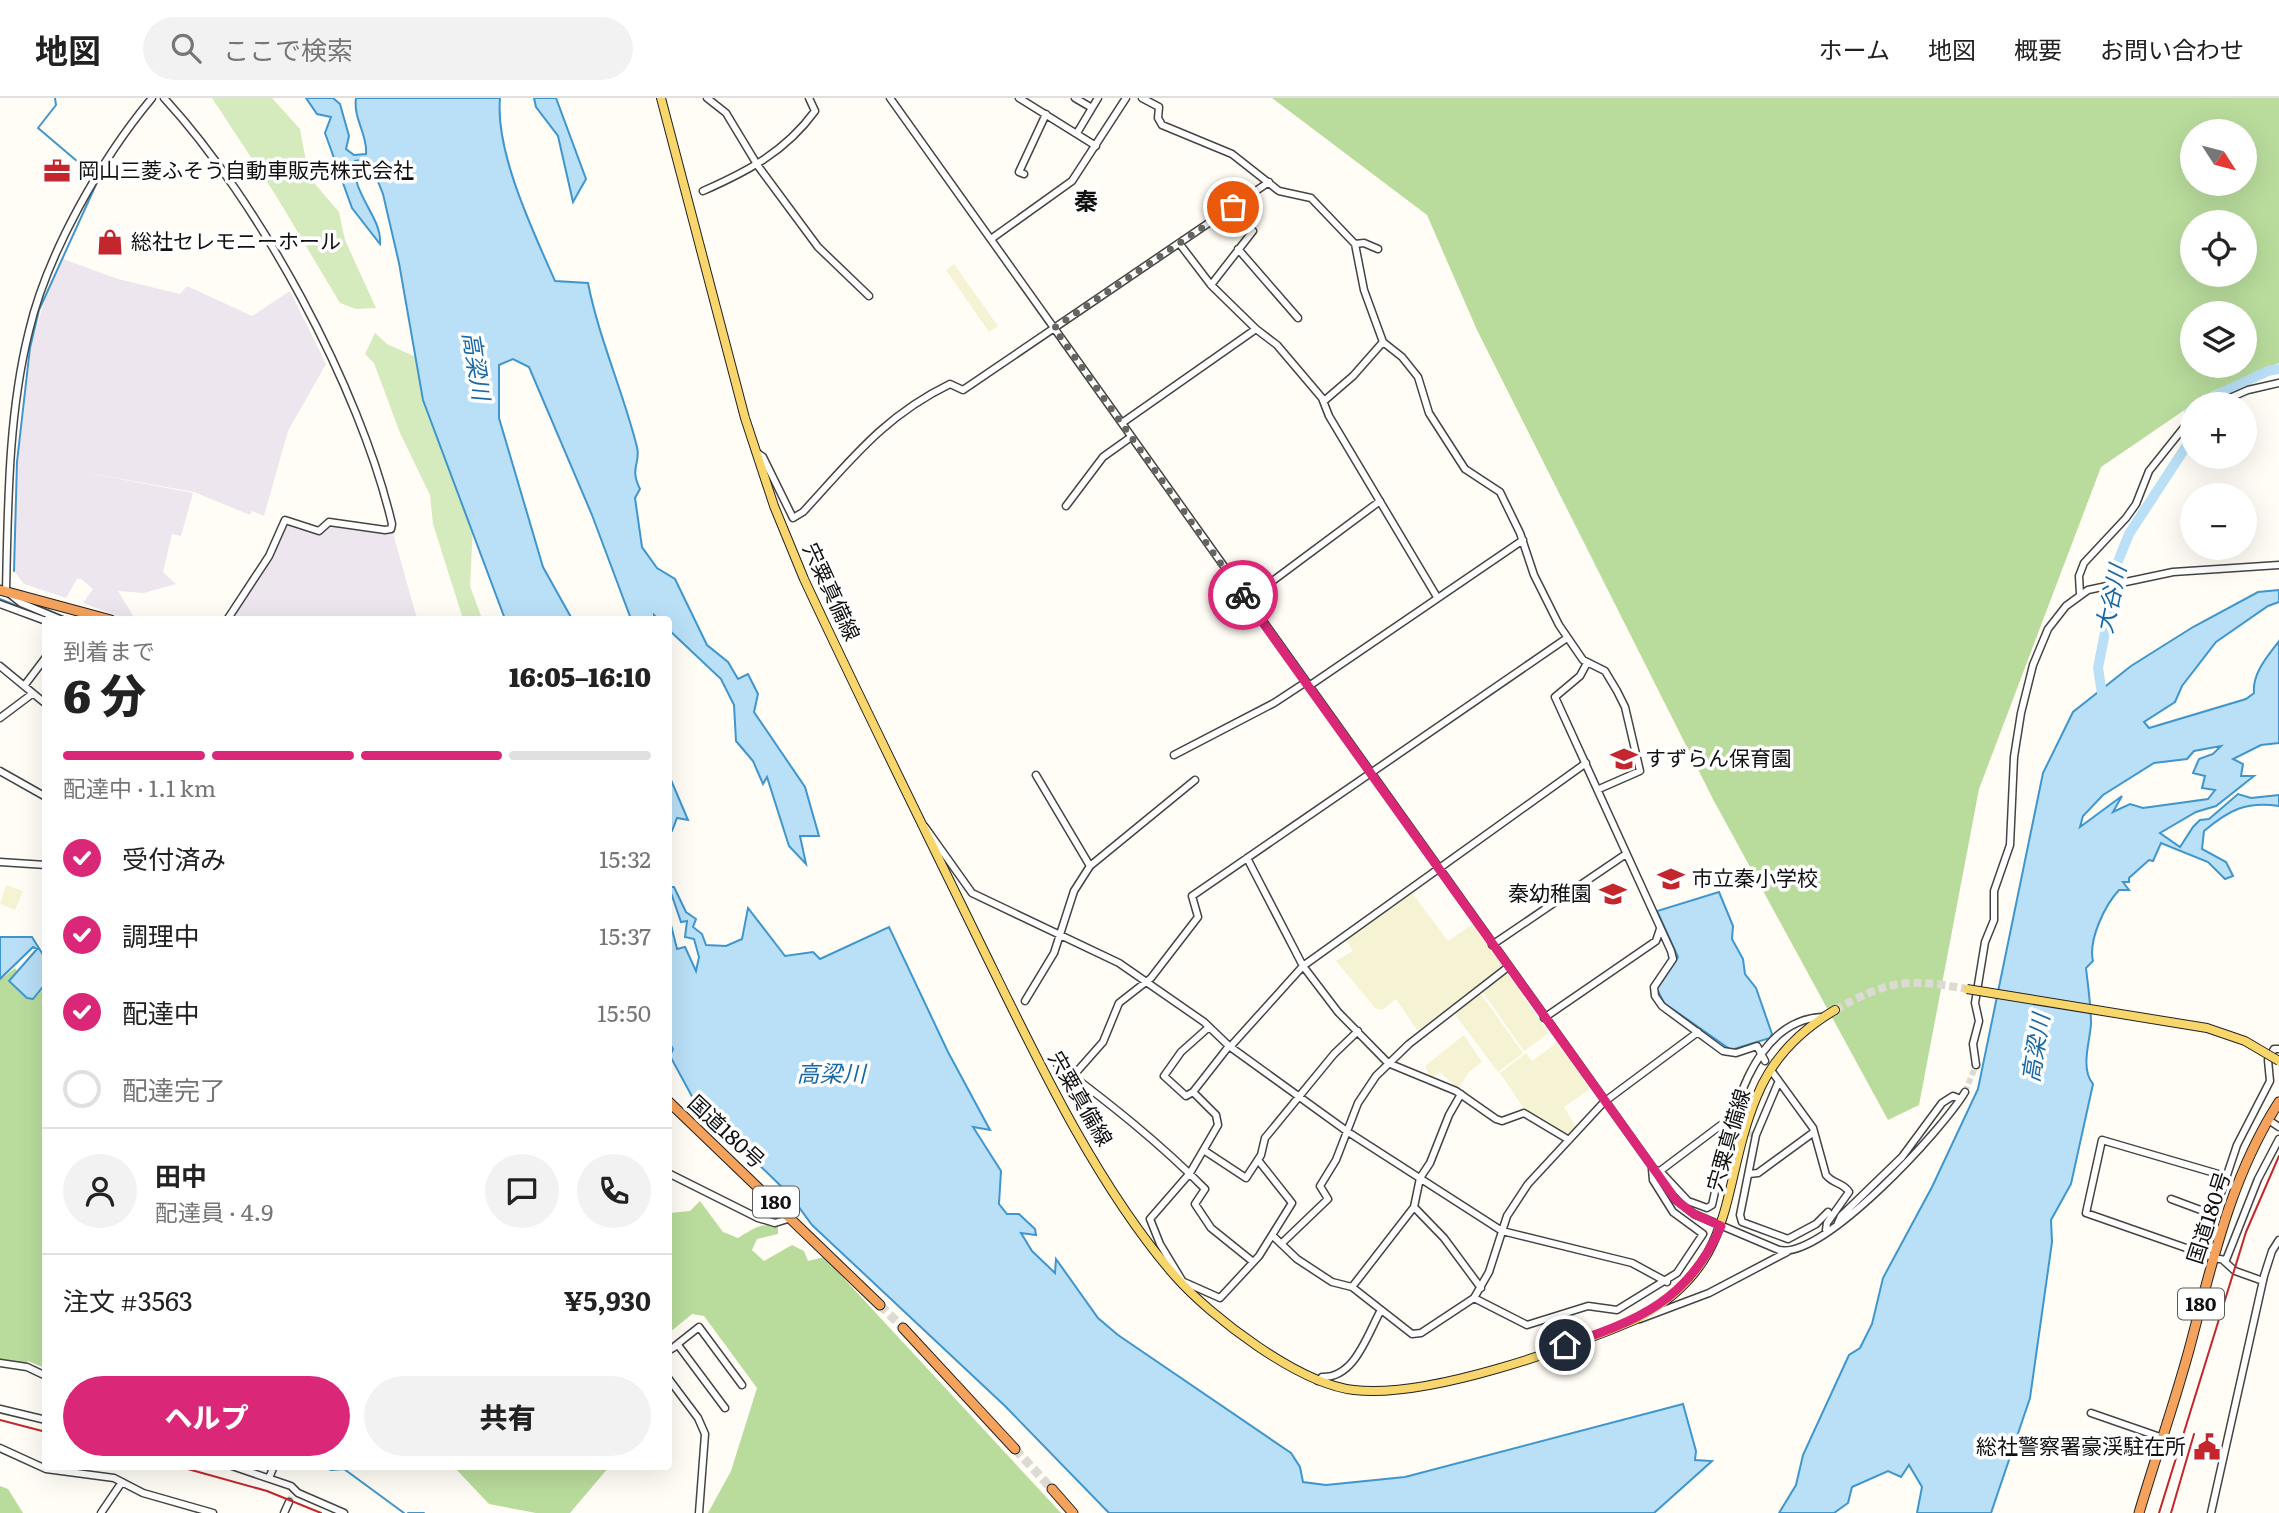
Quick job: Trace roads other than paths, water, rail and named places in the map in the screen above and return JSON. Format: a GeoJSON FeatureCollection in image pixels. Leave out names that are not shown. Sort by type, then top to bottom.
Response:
{"type":"FeatureCollection","features":[{"type":"Feature","properties":{"kind":"highway"},"geometry":{"type":"LineString","coordinates":[[3,590],[99,616]]}},
{"type":"Feature","properties":{"kind":"highway","name":"国道180号"},"geometry":{"type":"LineString","coordinates":[[2139,1513],[2239,1177],[2257,1138],[2279,1102]]}},
{"type":"Feature","properties":{"kind":"highway","name":"国道180号"},"geometry":{"type":"LineString","coordinates":[[672,1109],[792,1217],[880,1305]]}},
{"type":"Feature","properties":{"kind":"highway"},"geometry":{"type":"LineString","coordinates":[[906,1331],[1015,1449]]}},
{"type":"Feature","properties":{"kind":"highway"},"geometry":{"type":"LineString","coordinates":[[1052,1489],[1073,1513]]}},
{"type":"Feature","properties":{"kind":"main road","name":"宍粟真備線"},"geometry":{"type":"LineString","coordinates":[[661,98],[755,452],[804,579],[921,823],[1064,1109],[1146,1238],[1183,1283],[1273,1357],[1318,1381],[1356,1391],[1389,1390],[1463,1377],[1622,1325],[1658,1307],[1676,1292],[1706,1255],[1721,1226],[1749,1116],[1761,1086],[1790,1045],[1822,1017],[1835,1010]]}},
{"type":"Feature","properties":{"kind":"main road"},"geometry":{"type":"LineString","coordinates":[[1968,989],[2207,1028],[2245,1041],[2279,1061]]}},
{"type":"Feature","properties":{"kind":"street"},"geometry":{"type":"LineString","coordinates":[[58,616],[21,603],[3,590],[22,370],[32,317],[90,186],[152,98]]}},
{"type":"Feature","properties":{"kind":"street"},"geometry":{"type":"LineString","coordinates":[[164,98],[231,182],[277,257],[348,396],[383,491],[391,529],[329,522],[320,531],[285,520],[268,556],[230,616]]}},
{"type":"Feature","properties":{"kind":"street"},"geometry":{"type":"LineString","coordinates":[[708,98],[726,113],[758,166],[818,247],[869,296]]}},
{"type":"Feature","properties":{"kind":"street"},"geometry":{"type":"LineString","coordinates":[[703,191],[758,166],[784,146],[811,117],[815,107],[809,98]]}},
{"type":"Feature","properties":{"kind":"street"},"geometry":{"type":"LineString","coordinates":[[890,98],[1652,1169],[1688,1201],[1707,1208],[1712,1205],[1736,1101],[1763,1059],[1782,1034],[1798,1023],[1822,1017]]}},
{"type":"Feature","properties":{"kind":"street"},"geometry":{"type":"LineString","coordinates":[[1019,98],[1096,146]]}},
{"type":"Feature","properties":{"kind":"street"},"geometry":{"type":"LineString","coordinates":[[1074,98],[1092,108]]}},
{"type":"Feature","properties":{"kind":"street"},"geometry":{"type":"LineString","coordinates":[[1077,133],[1098,98]]}},
{"type":"Feature","properties":{"kind":"street"},"geometry":{"type":"LineString","coordinates":[[991,239],[1064,188],[1096,146],[1126,98]]}},
{"type":"Feature","properties":{"kind":"street"},"geometry":{"type":"LineString","coordinates":[[1142,98],[1159,107],[1158,118],[1162,125],[1232,154],[1286,194],[1311,198],[1354,244],[1364,290],[1382,342],[1402,357],[1419,377],[1429,413],[1465,469],[1500,492],[1523,540],[1540,587],[1567,638],[1587,663],[1605,671],[1625,707],[1640,771],[1599,789]]}},
{"type":"Feature","properties":{"kind":"street"},"geometry":{"type":"LineString","coordinates":[[1024,174],[1019,172],[1046,114]]}},
{"type":"Feature","properties":{"kind":"street"},"geometry":{"type":"LineString","coordinates":[[755,452],[763,457],[793,518],[803,512],[855,452],[915,402],[950,384],[963,390],[1269,182]]}},
{"type":"Feature","properties":{"kind":"street"},"geometry":{"type":"LineString","coordinates":[[1211,285],[1253,231]]}},
{"type":"Feature","properties":{"kind":"street"},"geometry":{"type":"LineString","coordinates":[[1179,243],[1211,285],[1256,330],[1278,345],[1324,401]]}},
{"type":"Feature","properties":{"kind":"street"},"geometry":{"type":"LineString","coordinates":[[1354,244],[1364,243],[1378,249]]}},
{"type":"Feature","properties":{"kind":"street"},"geometry":{"type":"LineString","coordinates":[[1238,249],[1298,318]]}},
{"type":"Feature","properties":{"kind":"street"},"geometry":{"type":"LineString","coordinates":[[1122,423],[1256,330]]}},
{"type":"Feature","properties":{"kind":"street"},"geometry":{"type":"LineString","coordinates":[[1382,342],[1353,376],[1321,404],[1437,597]]}},
{"type":"Feature","properties":{"kind":"street"},"geometry":{"type":"LineString","coordinates":[[2243,392],[2279,383]]}},
{"type":"Feature","properties":{"kind":"street"},"geometry":{"type":"LineString","coordinates":[[2080,594],[2079,576],[2084,563],[2131,511],[2149,471],[2180,432]]}},
{"type":"Feature","properties":{"kind":"street"},"geometry":{"type":"LineString","coordinates":[[1066,506],[1103,457],[1131,437]]}},
{"type":"Feature","properties":{"kind":"street"},"geometry":{"type":"LineString","coordinates":[[1247,600],[1380,501]]}},
{"type":"Feature","properties":{"kind":"street"},"geometry":{"type":"LineString","coordinates":[[1174,755],[1307,684],[1523,540]]}},
{"type":"Feature","properties":{"kind":"street"},"geometry":{"type":"LineString","coordinates":[[1976,1065],[1973,1044],[1979,1021],[1975,1003],[1985,942],[1994,920],[1994,891],[2010,845],[2014,758],[2025,691],[2048,629],[2080,594],[2173,572],[2279,565]]}},
{"type":"Feature","properties":{"kind":"street"},"geometry":{"type":"LineString","coordinates":[[0,604],[42,620]]}},
{"type":"Feature","properties":{"kind":"street"},"geometry":{"type":"LineString","coordinates":[[68,616],[74,608]]}},
{"type":"Feature","properties":{"kind":"street"},"geometry":{"type":"LineString","coordinates":[[1073,1076],[1103,1042],[1119,1003],[1147,981],[1198,917],[1192,896],[1567,638]]}},
{"type":"Feature","properties":{"kind":"street"},"geometry":{"type":"LineString","coordinates":[[24,686],[42,662]]}},
{"type":"Feature","properties":{"kind":"street"},"geometry":{"type":"LineString","coordinates":[[1587,663],[1580,676],[1555,697],[1673,956],[1654,987],[1655,996],[1662,1006],[1723,1051],[1736,1053],[1758,1046],[1763,1059]]}},
{"type":"Feature","properties":{"kind":"street"},"geometry":{"type":"LineString","coordinates":[[0,666],[42,701]]}},
{"type":"Feature","properties":{"kind":"street"},"geometry":{"type":"LineString","coordinates":[[0,718],[32,694]]}},
{"type":"Feature","properties":{"kind":"street"},"geometry":{"type":"LineString","coordinates":[[1209,1027],[1181,1052],[1164,1076],[1186,1096],[1194,1092],[1229,1047],[1303,966],[1586,763]]}},
{"type":"Feature","properties":{"kind":"street"},"geometry":{"type":"LineString","coordinates":[[0,771],[42,795]]}},
{"type":"Feature","properties":{"kind":"street"},"geometry":{"type":"LineString","coordinates":[[1036,775],[1090,866]]}},
{"type":"Feature","properties":{"kind":"street"},"geometry":{"type":"LineString","coordinates":[[1025,1001],[1044,972],[1062,934],[1074,891],[1090,866],[1195,780]]}},
{"type":"Feature","properties":{"kind":"street"},"geometry":{"type":"LineString","coordinates":[[921,823],[972,893],[1062,934],[1147,981],[1209,1027],[1229,1047],[1348,1132],[1502,1231],[1632,1263],[1667,1282]]}},
{"type":"Feature","properties":{"kind":"street"},"geometry":{"type":"LineString","coordinates":[[1492,945],[1626,854]]}},
{"type":"Feature","properties":{"kind":"street"},"geometry":{"type":"LineString","coordinates":[[1247,858],[1303,966],[1321,992],[1388,1063],[1461,1094],[1496,1119],[1502,1121],[1524,1113],[1569,1140]]}},
{"type":"Feature","properties":{"kind":"street"},"geometry":{"type":"LineString","coordinates":[[0,862],[42,865]]}},
{"type":"Feature","properties":{"kind":"street"},"geometry":{"type":"LineString","coordinates":[[1544,1018],[1656,941],[1660,928]]}},
{"type":"Feature","properties":{"kind":"street"},"geometry":{"type":"LineString","coordinates":[[1281,1244],[1328,1199],[1320,1189],[1348,1132],[1358,1103],[1388,1063],[1508,967]]}},
{"type":"Feature","properties":{"kind":"street"},"geometry":{"type":"LineString","coordinates":[[1205,1151],[1246,1178],[1258,1160],[1265,1138],[1334,1054],[1358,1031]]}},
{"type":"Feature","properties":{"kind":"street"},"geometry":{"type":"LineString","coordinates":[[1273,1236],[1297,1259],[1332,1282],[1352,1287],[1416,1335],[1474,1298],[1481,1288],[1507,1216],[1528,1184],[1604,1102],[1698,1032]]}},
{"type":"Feature","properties":{"kind":"street"},"geometry":{"type":"LineString","coordinates":[[2198,1249],[2195,1241],[2209,1226],[2237,1145],[2270,1081],[2268,1060],[2274,1049],[2279,1049]]}},
{"type":"Feature","properties":{"kind":"street"},"geometry":{"type":"LineString","coordinates":[[1057,1064],[1190,1173],[1205,1189],[1195,1204],[1211,1227],[1252,1261]]}},
{"type":"Feature","properties":{"kind":"street"},"geometry":{"type":"LineString","coordinates":[[1773,1073],[1778,1083],[1805,1114],[1814,1132],[1826,1175],[1830,1181],[1846,1186],[1849,1192],[1827,1223],[1826,1230]]}},
{"type":"Feature","properties":{"kind":"street"},"geometry":{"type":"LineString","coordinates":[[1778,1083],[1756,1135],[1740,1215],[1742,1222],[1787,1239],[1816,1224],[1828,1212]]}},
{"type":"Feature","properties":{"kind":"street"},"geometry":{"type":"LineString","coordinates":[[1194,1092],[1218,1118],[1218,1125],[1190,1173],[1150,1219],[1160,1244],[1183,1283],[1220,1298],[1273,1236],[1292,1203],[1258,1160]]}},
{"type":"Feature","properties":{"kind":"street"},"geometry":{"type":"LineString","coordinates":[[1622,1325],[1709,1293],[1838,1223],[1859,1208],[1907,1162],[1965,1092]]}},
{"type":"Feature","properties":{"kind":"street"},"geometry":{"type":"LineString","coordinates":[[1352,1287],[1414,1207],[1420,1178],[1430,1163],[1461,1094]]}},
{"type":"Feature","properties":{"kind":"street"},"geometry":{"type":"LineString","coordinates":[[1838,1223],[1841,1216],[1902,1157],[1942,1103],[1952,1097],[1958,1098]]}},
{"type":"Feature","properties":{"kind":"street"},"geometry":{"type":"LineString","coordinates":[[1659,1174],[1721,1125],[1729,1129]]}},
{"type":"Feature","properties":{"kind":"street"},"geometry":{"type":"LineString","coordinates":[[1749,1174],[1758,1172],[1814,1132]]}},
{"type":"Feature","properties":{"kind":"street"},"geometry":{"type":"LineString","coordinates":[[2224,1261],[2258,1179],[2279,1139]]}},
{"type":"Feature","properties":{"kind":"street"},"geometry":{"type":"LineString","coordinates":[[2225,1176],[2102,1140],[2086,1213],[2189,1249],[2198,1249],[2224,1261],[2235,1271],[2263,1281]]}},
{"type":"Feature","properties":{"kind":"street"},"geometry":{"type":"LineString","coordinates":[[1474,1298],[1527,1325],[1588,1306],[1617,1310],[1667,1282],[1687,1262],[1703,1234],[1673,1212],[1653,1180],[1652,1169]]}},
{"type":"Feature","properties":{"kind":"street"},"geometry":{"type":"LineString","coordinates":[[1659,1174],[1684,1208],[1787,1252]]}},
{"type":"Feature","properties":{"kind":"street"},"geometry":{"type":"LineString","coordinates":[[672,1175],[758,1218],[775,1223],[792,1217]]}},
{"type":"Feature","properties":{"kind":"street"},"geometry":{"type":"LineString","coordinates":[[2171,1199],[2214,1215]]}},
{"type":"Feature","properties":{"kind":"street"},"geometry":{"type":"LineString","coordinates":[[1414,1207],[1444,1238],[1481,1288]]}},
{"type":"Feature","properties":{"kind":"street"},"geometry":{"type":"LineString","coordinates":[[2211,1513],[2263,1281],[2272,1251],[2279,1240]]}},
{"type":"Feature","properties":{"kind":"street"},"geometry":{"type":"LineString","coordinates":[[1318,1381],[1322,1377],[1336,1378],[1347,1370],[1381,1310]]}},
{"type":"Feature","properties":{"kind":"street"},"geometry":{"type":"LineString","coordinates":[[672,1348],[699,1328],[742,1385]]}},
{"type":"Feature","properties":{"kind":"street"},"geometry":{"type":"LineString","coordinates":[[676,1346],[678,1345],[725,1408]]}},
{"type":"Feature","properties":{"kind":"street"},"geometry":{"type":"LineString","coordinates":[[0,1363],[27,1367],[42,1374]]}},
{"type":"Feature","properties":{"kind":"street"},"geometry":{"type":"LineString","coordinates":[[672,1384],[705,1434],[706,1455],[699,1513]]}},
{"type":"Feature","properties":{"kind":"street"},"geometry":{"type":"LineString","coordinates":[[0,1409],[42,1419]]}},
{"type":"Feature","properties":{"kind":"street"},"geometry":{"type":"LineString","coordinates":[[2091,1413],[2163,1438]]}},
{"type":"Feature","properties":{"kind":"street"},"geometry":{"type":"LineString","coordinates":[[0,1448],[42,1467]]}},
{"type":"Feature","properties":{"kind":"street"},"geometry":{"type":"LineString","coordinates":[[94,1470],[143,1493],[213,1513]]}},
{"type":"Feature","properties":{"kind":"street"},"geometry":{"type":"LineString","coordinates":[[244,1470],[269,1478],[344,1513]]}},
{"type":"Feature","properties":{"kind":"street"},"geometry":{"type":"LineString","coordinates":[[269,1478],[272,1470]]}},
{"type":"Feature","properties":{"kind":"street"},"geometry":{"type":"LineString","coordinates":[[101,1513],[122,1482]]}},
{"type":"Feature","properties":{"kind":"street"},"geometry":{"type":"LineString","coordinates":[[284,1513],[289,1502]]}},
{"type":"Feature","properties":{"kind":"water","name":"高梁川"},"geometry":{"type":"Polygon","coordinates":[[[306,98],[333,98],[340,104],[349,136],[346,149],[354,155],[366,154],[356,98],[500,98],[503,142],[509,166],[555,281],[588,283],[598,324],[637,447],[635,476],[640,489],[635,498],[642,547],[657,568],[675,579],[707,645],[728,662],[738,679],[748,674],[758,694],[754,712],[805,787],[819,836],[800,836],[806,864],[789,846],[767,777],[763,784],[753,761],[736,741],[734,705],[721,679],[672,633],[672,616],[630,616],[592,515],[529,367],[513,359],[499,365],[499,418],[543,567],[570,616],[504,616],[423,400],[399,263],[383,194],[369,159],[355,161],[357,184],[377,225],[380,244],[352,208],[325,133],[331,117],[317,114],[306,98]]]}},
{"type":"Feature","properties":{"kind":"water"},"geometry":{"type":"Polygon","coordinates":[[[534,98],[556,98],[586,179],[573,202],[558,136],[536,107],[534,98]]]}},
{"type":"Feature","properties":{"kind":"water"},"geometry":{"type":"Polygon","coordinates":[[[2279,590],[2279,602],[2268,606],[2216,642],[2182,686],[2175,702],[2144,722],[2149,728],[2246,699],[2254,693],[2258,672],[2279,641],[2279,743],[2261,745],[2233,759],[2243,764],[2241,776],[2254,776],[2216,806],[2196,812],[2160,833],[2180,847],[2200,820],[2209,819],[2238,794],[2251,798],[2279,795],[2279,806],[2257,805],[2238,809],[2204,831],[2202,849],[2226,862],[2233,876],[2225,879],[2208,862],[2161,843],[2153,861],[2149,860],[2129,878],[2129,882],[2123,882],[2129,890],[2119,890],[2108,904],[2099,923],[2093,943],[2093,961],[2086,968],[2091,1024],[2086,1063],[2093,1084],[2071,1184],[2051,1220],[2052,1242],[2030,1398],[1991,1513],[1917,1513],[1922,1487],[1909,1465],[1901,1477],[1888,1471],[1852,1487],[1848,1503],[1834,1513],[1779,1513],[1796,1485],[1803,1455],[1849,1355],[1860,1348],[1872,1324],[1883,1278],[1932,1187],[1978,1089],[2043,773],[2073,712],[2131,666],[2193,627],[2258,592],[2279,590]],[[2221,746],[2194,751],[2187,759],[2154,763],[2103,795],[2083,816],[2080,827],[2122,796],[2113,812],[2130,804],[2143,808],[2208,799],[2215,790],[2202,788],[2205,776],[2193,773],[2199,759],[2213,754],[2221,746]]]}},
{"type":"Feature","properties":{"kind":"water"},"geometry":{"type":"Polygon","coordinates":[[[672,782],[688,820],[677,818],[672,831],[672,782]]]}},
{"type":"Feature","properties":{"kind":"water","name":"高梁川"},"geometry":{"type":"Polygon","coordinates":[[[672,887],[686,912],[696,919],[693,927],[702,934],[706,945],[726,946],[742,939],[748,908],[785,956],[813,952],[820,959],[889,927],[948,1052],[990,1130],[973,1127],[1001,1171],[999,1204],[1007,1214],[1019,1214],[1035,1229],[1036,1235],[1021,1233],[1032,1251],[1055,1273],[1056,1259],[1098,1318],[1118,1335],[1291,1453],[1300,1467],[1303,1482],[1326,1485],[1405,1477],[1683,1404],[1696,1451],[1695,1460],[1712,1461],[1654,1513],[1109,1513],[1005,1406],[812,1225],[790,1195],[695,1102],[672,1060],[672,929],[677,949],[685,947],[696,971],[699,957],[694,939],[685,937],[687,921],[681,922],[672,896],[672,887]]]}},
{"type":"Feature","properties":{"kind":"water"},"geometry":{"type":"Polygon","coordinates":[[[1719,892],[1733,926],[1732,939],[1743,959],[1745,974],[1756,988],[1772,1034],[1770,1038],[1731,1050],[1664,1003],[1657,989],[1678,957],[1657,911],[1719,892]]]}},
{"type":"Feature","properties":{"kind":"water"},"geometry":{"type":"Polygon","coordinates":[[[0,937],[32,937],[42,953],[42,988],[33,999],[27,998],[9,981],[37,949],[33,947],[0,979],[0,937]]]}},
{"type":"Feature","properties":{"kind":"waterway"},"geometry":{"type":"LineString","coordinates":[[55,98],[56,105],[38,128],[91,173]]}},
{"type":"Feature","properties":{"kind":"waterway"},"geometry":{"type":"LineString","coordinates":[[14,571],[17,462],[30,348],[39,310],[99,178]]}},
{"type":"Feature","properties":{"kind":"waterway","name":"大谷川"},"geometry":{"type":"LineString","coordinates":[[2223,392],[2268,371],[2279,369]]}},
{"type":"Feature","properties":{"kind":"waterway","name":"大谷川"},"geometry":{"type":"LineString","coordinates":[[2103,700],[2098,668],[2113,592],[2113,574],[2129,534],[2180,456]]}},
{"type":"Feature","properties":{"kind":"waterway"},"geometry":{"type":"LineString","coordinates":[[0,599],[42,616]]}},
{"type":"Feature","properties":{"kind":"waterway"},"geometry":{"type":"LineString","coordinates":[[32,603],[61,616]]}},
{"type":"Feature","properties":{"kind":"waterway"},"geometry":{"type":"LineString","coordinates":[[34,1367],[42,1371]]}},
{"type":"Feature","properties":{"kind":"waterway"},"geometry":{"type":"LineString","coordinates":[[345,1470],[404,1513]]}},
{"type":"Feature","properties":{"kind":"waterway"},"geometry":{"type":"LineString","coordinates":[[408,1513],[424,1513]]}},
{"type":"Feature","properties":{"kind":"tunnel"},"geometry":{"type":"LineString","coordinates":[[1835,1010],[1884,987],[1899,984],[1929,983],[1967,989]]}},
{"type":"Feature","properties":{"kind":"tunnel"},"geometry":{"type":"LineString","coordinates":[[1965,1092],[1976,1065]]}},
{"type":"Feature","properties":{"kind":"tunnel"},"geometry":{"type":"LineString","coordinates":[[1729,1129],[1756,1135]]}},
{"type":"Feature","properties":{"kind":"tunnel"},"geometry":{"type":"LineString","coordinates":[[880,1305],[903,1328]]}},
{"type":"Feature","properties":{"kind":"tunnel"},"geometry":{"type":"LineString","coordinates":[[1015,1449],[1052,1489]]}},
{"type":"Feature","properties":{"kind":"tunnel"},"geometry":{"type":"LineString","coordinates":[[289,1502],[293,1492]]}},
{"type":"Feature","properties":{"kind":"railway"},"geometry":{"type":"LineString","coordinates":[[2159,1513],[2246,1232],[2279,1156]]}},
{"type":"Feature","properties":{"kind":"railway"},"geometry":{"type":"LineString","coordinates":[[0,1420],[42,1431]]}},
{"type":"Feature","properties":{"kind":"railway"},"geometry":{"type":"LineString","coordinates":[[2171,1513],[2194,1434]]}},
{"type":"Feature","properties":{"kind":"railway"},"geometry":{"type":"LineString","coordinates":[[191,1470],[267,1491],[321,1513]]}},
{"type":"Feature","properties":{"kind":"place","name":"岡山三菱ふそう自動車販売株式会社"},"geometry":{"type":"Point","coordinates":[57,171]}},
{"type":"Feature","properties":{"kind":"place","name":"総社セレモニーホール"},"geometry":{"type":"Point","coordinates":[110,242]}},
{"type":"Feature","properties":{"kind":"place","name":"すずらん保育園"},"geometry":{"type":"Point","coordinates":[1624,759]}},
{"type":"Feature","properties":{"kind":"place","name":"市立秦小学校"},"geometry":{"type":"Point","coordinates":[1671,879]}},
{"type":"Feature","properties":{"kind":"place","name":"秦幼稚園"},"geometry":{"type":"Point","coordinates":[1613,894]}},
{"type":"Feature","properties":{"kind":"place","name":"総社警察署豪渓駐在所"},"geometry":{"type":"Point","coordinates":[2207,1447]}},
{"type":"Feature","properties":{"kind":"district","name":"秦"},"geometry":{"type":"Point","coordinates":[1086,202]}}]}
